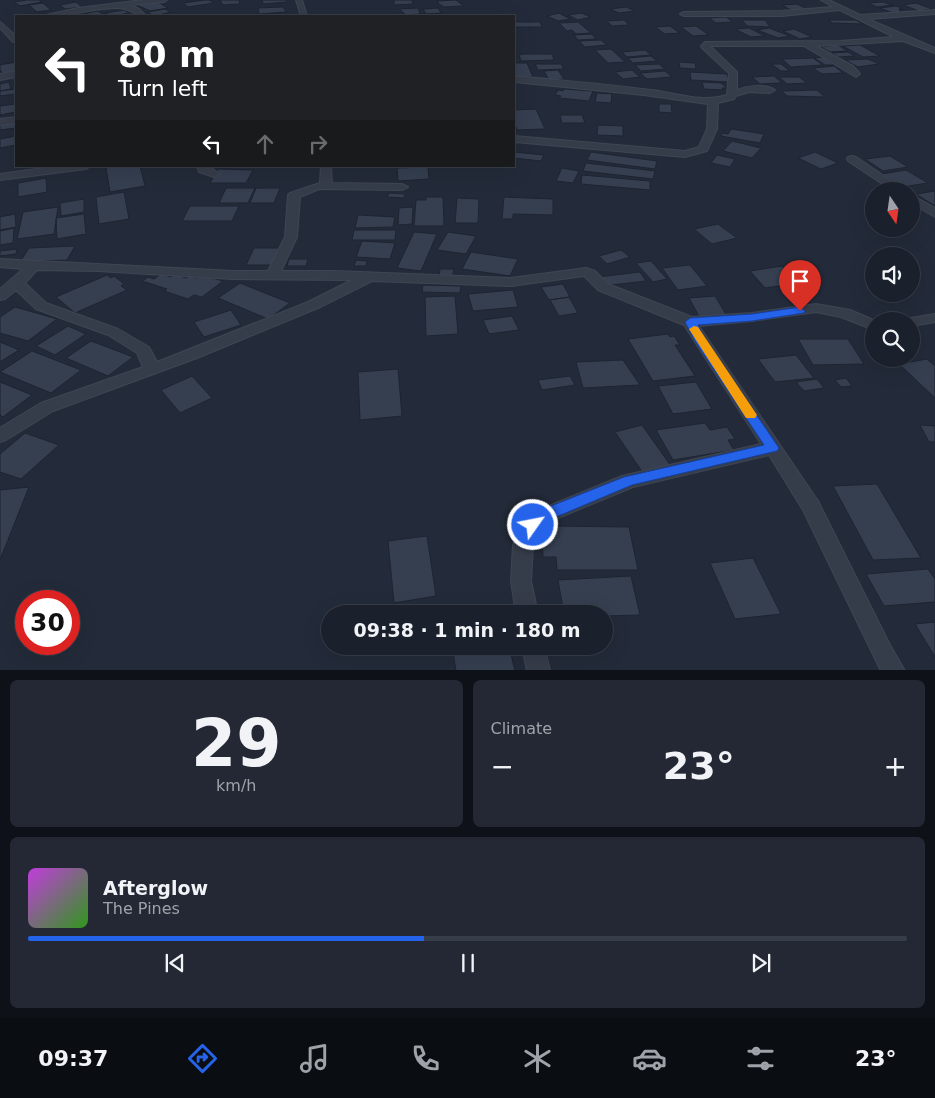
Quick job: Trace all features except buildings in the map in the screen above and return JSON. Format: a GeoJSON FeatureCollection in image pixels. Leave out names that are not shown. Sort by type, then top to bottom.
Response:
{"type":"FeatureCollection","features":[{"type":"Feature","properties":{"kind":"street"},"geometry":{"type":"LineString","coordinates":[[51,15],[74,10],[164,0]]}},
{"type":"Feature","properties":{"kind":"street"},"geometry":{"type":"LineString","coordinates":[[299,0],[304,15]]}},
{"type":"Feature","properties":{"kind":"street"},"geometry":{"type":"LineString","coordinates":[[824,0],[904,39],[935,51]]}},
{"type":"Feature","properties":{"kind":"street"},"geometry":{"type":"LineString","coordinates":[[113,6],[126,6],[135,9],[142,15]]}},
{"type":"Feature","properties":{"kind":"street"},"geometry":{"type":"LineString","coordinates":[[684,14],[759,14],[822,11],[840,8]]}},
{"type":"Feature","properties":{"kind":"street"},"geometry":{"type":"LineString","coordinates":[[860,17],[935,12]]}},
{"type":"Feature","properties":{"kind":"street"},"geometry":{"type":"LineString","coordinates":[[4,24],[15,39]]}},
{"type":"Feature","properties":{"kind":"street"},"geometry":{"type":"LineString","coordinates":[[732,94],[733,72],[705,46],[714,43],[806,43],[904,39]]}},
{"type":"Feature","properties":{"kind":"street"},"geometry":{"type":"LineString","coordinates":[[806,43],[850,68],[856,74]]}},
{"type":"Feature","properties":{"kind":"street"},"geometry":{"type":"LineString","coordinates":[[0,77],[15,74]]}},
{"type":"Feature","properties":{"kind":"street"},"geometry":{"type":"LineString","coordinates":[[515,79],[713,101],[730,98],[732,94],[748,89],[770,90]]}},
{"type":"Feature","properties":{"kind":"street"},"geometry":{"type":"LineString","coordinates":[[515,139],[685,154],[703,149],[712,129],[713,101]]}},
{"type":"Feature","properties":{"kind":"street"},"geometry":{"type":"LineString","coordinates":[[0,122],[15,120]]}},
{"type":"Feature","properties":{"kind":"street"},"geometry":{"type":"LineString","coordinates":[[852,159],[886,182]]}},
{"type":"Feature","properties":{"kind":"street"},"geometry":{"type":"LineString","coordinates":[[0,178],[79,167]]}},
{"type":"Feature","properties":{"kind":"street"},"geometry":{"type":"LineString","coordinates":[[202,167],[203,170],[214,174]]}},
{"type":"Feature","properties":{"kind":"street"},"geometry":{"type":"LineString","coordinates":[[326,167],[326,186]]}},
{"type":"Feature","properties":{"kind":"street"},"geometry":{"type":"LineString","coordinates":[[273,274],[291,238],[294,195],[304,190],[326,186],[402,187]]}},
{"type":"Feature","properties":{"kind":"street"},"geometry":{"type":"LineString","coordinates":[[920,204],[935,213]]}},
{"type":"Feature","properties":{"kind":"street"},"geometry":{"type":"LineString","coordinates":[[0,263],[233,275],[369,276],[511,282],[586,272],[603,287],[690,322],[752,317],[816,308],[845,313],[865,322]]}},
{"type":"Feature","properties":{"kind":"street"},"geometry":{"type":"LineString","coordinates":[[0,296],[18,283],[33,266]]}},
{"type":"Feature","properties":{"kind":"street"},"geometry":{"type":"LineString","coordinates":[[0,436],[47,406],[152,369],[313,306],[369,276]]}},
{"type":"Feature","properties":{"kind":"street"},"geometry":{"type":"LineString","coordinates":[[18,283],[41,306],[113,332],[144,350],[152,369]]}},
{"type":"Feature","properties":{"kind":"street"},"geometry":{"type":"LineString","coordinates":[[920,320],[935,318]]}},
{"type":"Feature","properties":{"kind":"street"},"geometry":{"type":"LineString","coordinates":[[690,322],[811,506],[878,643],[894,670]]}},
{"type":"Feature","properties":{"kind":"street"},"geometry":{"type":"LineString","coordinates":[[525,605],[521,581],[523,544],[533,525],[551,512],[629,481],[772,448]]}},
{"type":"Feature","properties":{"kind":"street"},"geometry":{"type":"LineString","coordinates":[[536,655],[540,670]]}},
{"type":"Feature","properties":{"kind":"slow traffic"},"geometry":{"type":"LineString","coordinates":[[694,329],[750,415]]}},
{"type":"Feature","properties":{"kind":"route"},"geometry":{"type":"LineString","coordinates":[[533,525],[551,512],[629,481],[772,448],[690,322],[800,311]]}}]}
